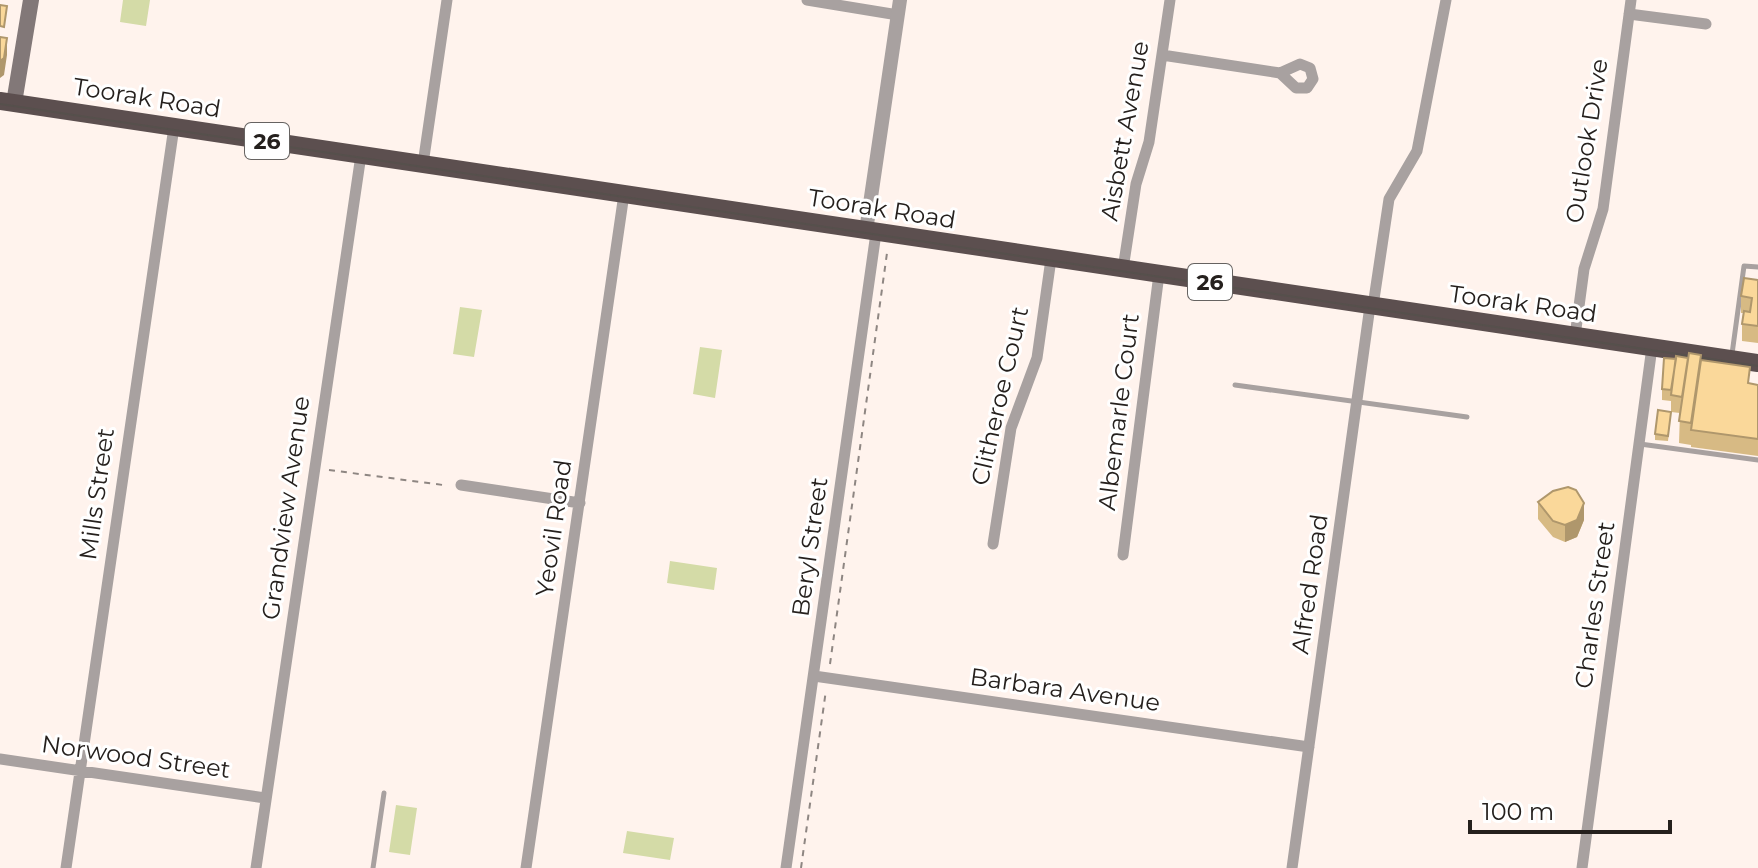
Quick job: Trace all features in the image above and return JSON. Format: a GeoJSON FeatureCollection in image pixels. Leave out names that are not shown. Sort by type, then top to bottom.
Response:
{"type":"FeatureCollection","features":[{"type":"Feature","properties":{"kind":"highway","name":"Toorak Road"},"geometry":{"type":"LineString","coordinates":[[7,102],[1758,363]]}},
{"type":"Feature","properties":{"kind":"main road"},"geometry":{"type":"LineString","coordinates":[[7,102],[31,0]]}},
{"type":"Feature","properties":{"kind":"street"},"geometry":{"type":"LineString","coordinates":[[423,164],[447,0]]}},
{"type":"Feature","properties":{"kind":"street"},"geometry":{"type":"LineString","coordinates":[[807,0],[899,8],[871,232]]}},
{"type":"Feature","properties":{"kind":"street","name":"Aisbett Avenue"},"geometry":{"type":"LineString","coordinates":[[1123,269],[1136,184],[1149,142],[1170,0]]}},
{"type":"Feature","properties":{"kind":"street","name":"Alfred Road"},"geometry":{"type":"LineString","coordinates":[[1292,868],[1389,199],[1417,151],[1446,0]]}},
{"type":"Feature","properties":{"kind":"street","name":"Outlook Drive"},"geometry":{"type":"LineString","coordinates":[[1575,336],[1584,269],[1603,209],[1631,0]]}},
{"type":"Feature","properties":{"kind":"street"},"geometry":{"type":"LineString","coordinates":[[1629,14],[1706,24]]}},
{"type":"Feature","properties":{"kind":"street"},"geometry":{"type":"LineString","coordinates":[[1162,55],[1280,73]]}},
{"type":"Feature","properties":{"kind":"street","name":"Mills Street"},"geometry":{"type":"LineString","coordinates":[[66,868],[174,127]]}},
{"type":"Feature","properties":{"kind":"street","name":"Grandview Avenue"},"geometry":{"type":"LineString","coordinates":[[256,868],[361,155]]}},
{"type":"Feature","properties":{"kind":"street","name":"Yeovil Road"},"geometry":{"type":"LineString","coordinates":[[526,868],[624,194]]}},
{"type":"Feature","properties":{"kind":"street","name":"Beryl Street"},"geometry":{"type":"LineString","coordinates":[[786,868],[871,232]]}},
{"type":"Feature","properties":{"kind":"street","name":"Clitheroe Court"},"geometry":{"type":"LineString","coordinates":[[993,544],[1013,417],[1037,358],[1051,259]]}},
{"type":"Feature","properties":{"kind":"street","name":"Albemarle Court"},"geometry":{"type":"LineString","coordinates":[[1123,555],[1159,274]]}},
{"type":"Feature","properties":{"kind":"street","name":"Charles Street"},"geometry":{"type":"LineString","coordinates":[[1582,868],[1652,347]]}},
{"type":"Feature","properties":{"kind":"street"},"geometry":{"type":"LineString","coordinates":[[461,485],[580,503]]}},
{"type":"Feature","properties":{"kind":"street","name":"Barbara Avenue"},"geometry":{"type":"LineString","coordinates":[[814,676],[1309,747]]}},
{"type":"Feature","properties":{"kind":"street","name":"Norwood Street"},"geometry":{"type":"LineString","coordinates":[[0,759],[265,798]]}},
{"type":"Feature","properties":{"kind":"lane"},"geometry":{"type":"LineString","coordinates":[[1731,359],[1744,266],[1758,267]]}},
{"type":"Feature","properties":{"kind":"lane"},"geometry":{"type":"LineString","coordinates":[[1235,385],[1467,417]]}},
{"type":"Feature","properties":{"kind":"lane"},"geometry":{"type":"LineString","coordinates":[[1639,444],[1758,460]]}},
{"type":"Feature","properties":{"kind":"lane"},"geometry":{"type":"LineString","coordinates":[[373,868],[384,793]]}},
{"type":"Feature","properties":{"kind":"path"},"geometry":{"type":"LineString","coordinates":[[801,868],[887,253]]}},
{"type":"Feature","properties":{"kind":"path"},"geometry":{"type":"LineString","coordinates":[[328,470],[443,485]]}},
{"type":"Feature","properties":{"kind":"green space"},"geometry":{"type":"Polygon","coordinates":[[[123,0],[150,0],[146,26],[120,22],[123,0]]]}},
{"type":"Feature","properties":{"kind":"green space"},"geometry":{"type":"Polygon","coordinates":[[[460,307],[482,310],[474,357],[453,354],[460,307]]]}},
{"type":"Feature","properties":{"kind":"green space"},"geometry":{"type":"Polygon","coordinates":[[[700,347],[722,350],[715,398],[693,394],[700,347]]]}},
{"type":"Feature","properties":{"kind":"green space"},"geometry":{"type":"Polygon","coordinates":[[[670,561],[717,568],[714,590],[667,583],[670,561]]]}},
{"type":"Feature","properties":{"kind":"green space"},"geometry":{"type":"Polygon","coordinates":[[[396,805],[417,808],[410,855],[389,852],[396,805]]]}},
{"type":"Feature","properties":{"kind":"green space"},"geometry":{"type":"Polygon","coordinates":[[[627,831],[674,838],[670,860],[623,853],[627,831]]]}},
{"type":"Feature","properties":{"kind":"building"},"geometry":{"type":"Polygon","coordinates":[[[0,5],[7,6],[4,27],[0,26],[0,5]]]}},
{"type":"Feature","properties":{"kind":"building"},"geometry":{"type":"Polygon","coordinates":[[[0,37],[7,38],[4,58],[0,61],[0,37]]]}},
{"type":"Feature","properties":{"kind":"building"},"geometry":{"type":"Polygon","coordinates":[[[1744,278],[1758,280],[1758,326],[1742,324],[1744,311],[1750,312],[1752,298],[1741,296],[1744,278]]]}},
{"type":"Feature","properties":{"kind":"building"},"geometry":{"type":"Polygon","coordinates":[[[1689,353],[1701,355],[1691,423],[1679,421],[1689,353]]]}},
{"type":"Feature","properties":{"kind":"building"},"geometry":{"type":"Polygon","coordinates":[[[1676,356],[1688,358],[1682,397],[1671,395],[1676,356]]]}},
{"type":"Feature","properties":{"kind":"building"},"geometry":{"type":"Polygon","coordinates":[[[1664,358],[1676,359],[1671,390],[1662,389],[1664,358]]]}},
{"type":"Feature","properties":{"kind":"building"},"geometry":{"type":"Polygon","coordinates":[[[1701,360],[1750,367],[1748,383],[1758,385],[1758,439],[1691,430],[1701,360]]]}},
{"type":"Feature","properties":{"kind":"building"},"geometry":{"type":"Polygon","coordinates":[[[1658,410],[1671,412],[1668,436],[1655,434],[1658,410]]]}},
{"type":"Feature","properties":{"kind":"building"},"geometry":{"type":"Polygon","coordinates":[[[1568,487],[1576,490],[1584,503],[1577,520],[1565,525],[1553,521],[1538,502],[1553,491],[1568,487]]]}},
{"type":"Feature","properties":{"kind":"tram line"},"geometry":{"type":"LineString","coordinates":[[0,104],[1758,366]]}}]}
